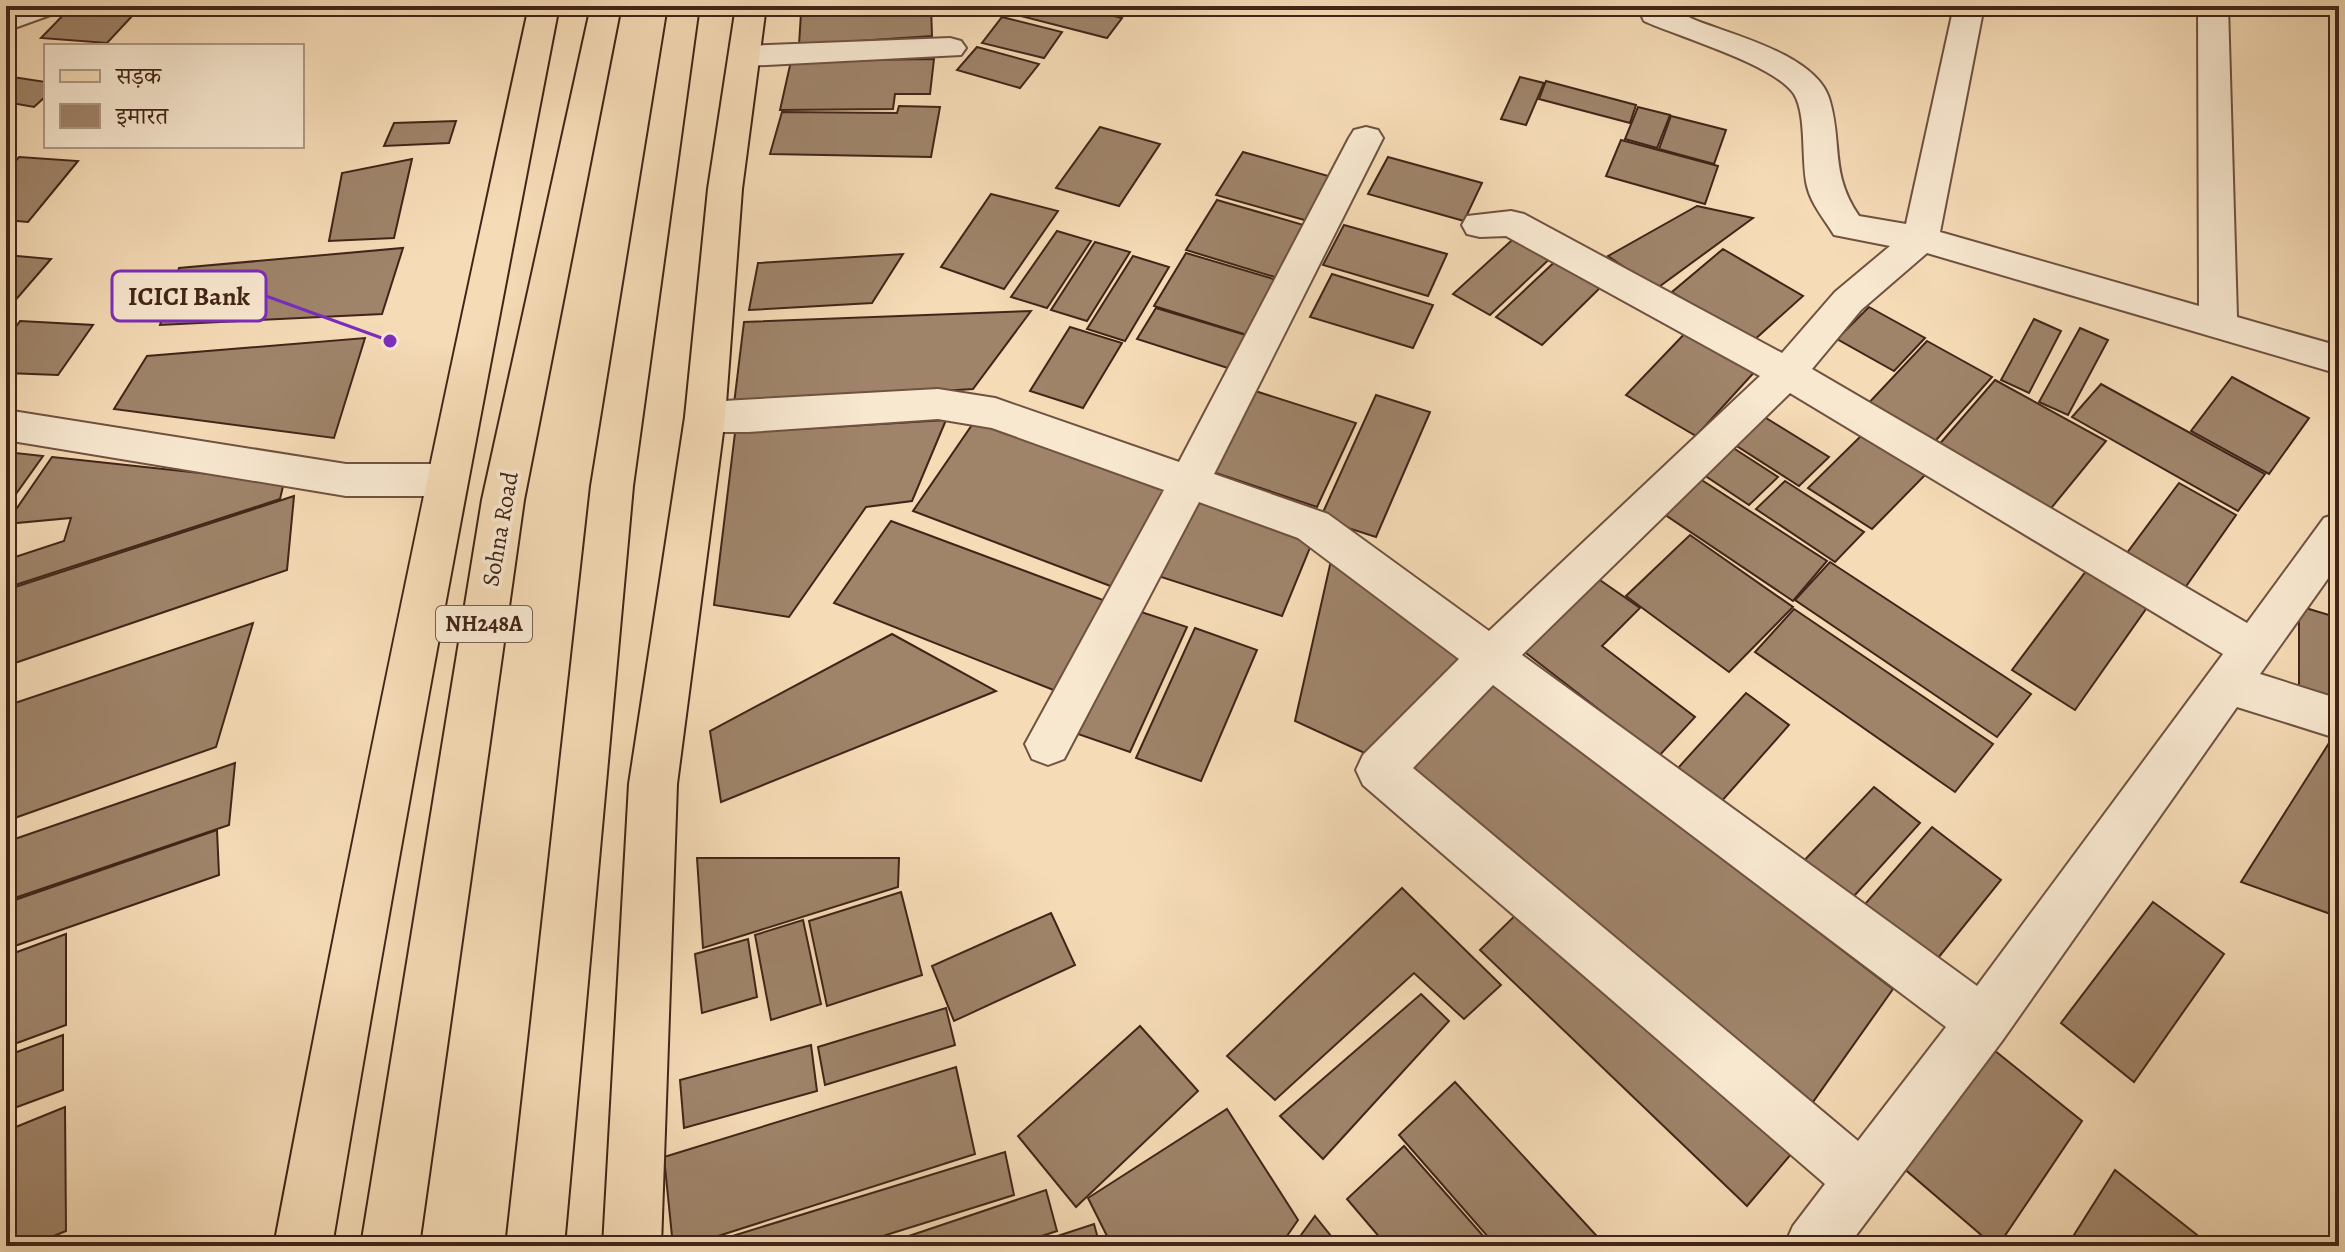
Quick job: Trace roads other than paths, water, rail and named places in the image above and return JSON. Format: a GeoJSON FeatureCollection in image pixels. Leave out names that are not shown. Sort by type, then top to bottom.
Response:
{"type":"FeatureCollection","features":[{"type":"Feature","properties":{"kind":"main road"},"geometry":{"type":"LineString","coordinates":[[303,1246],[361,918],[446,480],[544,6]]}},
{"type":"Feature","properties":{"kind":"main road","name":"Sohna Road"},"geometry":{"type":"LineString","coordinates":[[390,1246],[503,500],[606,6]]}},
{"type":"Feature","properties":{"kind":"main road"},"geometry":{"type":"LineString","coordinates":[[535,1246],[612,486],[684,6]]}},
{"type":"Feature","properties":{"kind":"main road"},"geometry":{"type":"LineString","coordinates":[[632,1246],[653,784],[705,417],[725,189],[751,6]]}},
{"type":"Feature","properties":{"kind":"street"},"geometry":{"type":"LineString","coordinates":[[6,22],[45,6]]}},
{"type":"Feature","properties":{"kind":"street"},"geometry":{"type":"LineString","coordinates":[[1652,6],[1655,14],[1671,22],[1767,60],[1811,92],[1826,191],[1847,226],[1921,239],[2339,360]]}},
{"type":"Feature","properties":{"kind":"street"},"geometry":{"type":"LineString","coordinates":[[1861,1179],[1380,770],[1491,657],[1787,373],[1848,301],[1921,239],[1969,6]]}},
{"type":"Feature","properties":{"kind":"street"},"geometry":{"type":"LineString","coordinates":[[2213,6],[2218,327]]}},
{"type":"Feature","properties":{"kind":"street"},"geometry":{"type":"LineString","coordinates":[[746,56],[950,48]]}},
{"type":"Feature","properties":{"kind":"street"},"geometry":{"type":"LineString","coordinates":[[1048,744],[1189,482],[1366,138]]}},
{"type":"Feature","properties":{"kind":"street"},"geometry":{"type":"LineString","coordinates":[[1480,225],[1511,223],[1787,373],[2240,666],[2339,719]]}},
{"type":"Feature","properties":{"kind":"street"},"geometry":{"type":"LineString","coordinates":[[705,417],[938,404],[995,413],[1313,526],[1983,1022]]}},
{"type":"Feature","properties":{"kind":"street"},"geometry":{"type":"LineString","coordinates":[[6,425],[346,480],[446,480]]}},
{"type":"Feature","properties":{"kind":"street"},"geometry":{"type":"LineString","coordinates":[[1813,1246],[1983,1022],[2339,530]]}},
{"type":"Feature","properties":{"kind":"place","name":"ICICI Bank"},"geometry":{"type":"Point","coordinates":[390,341]}}]}
